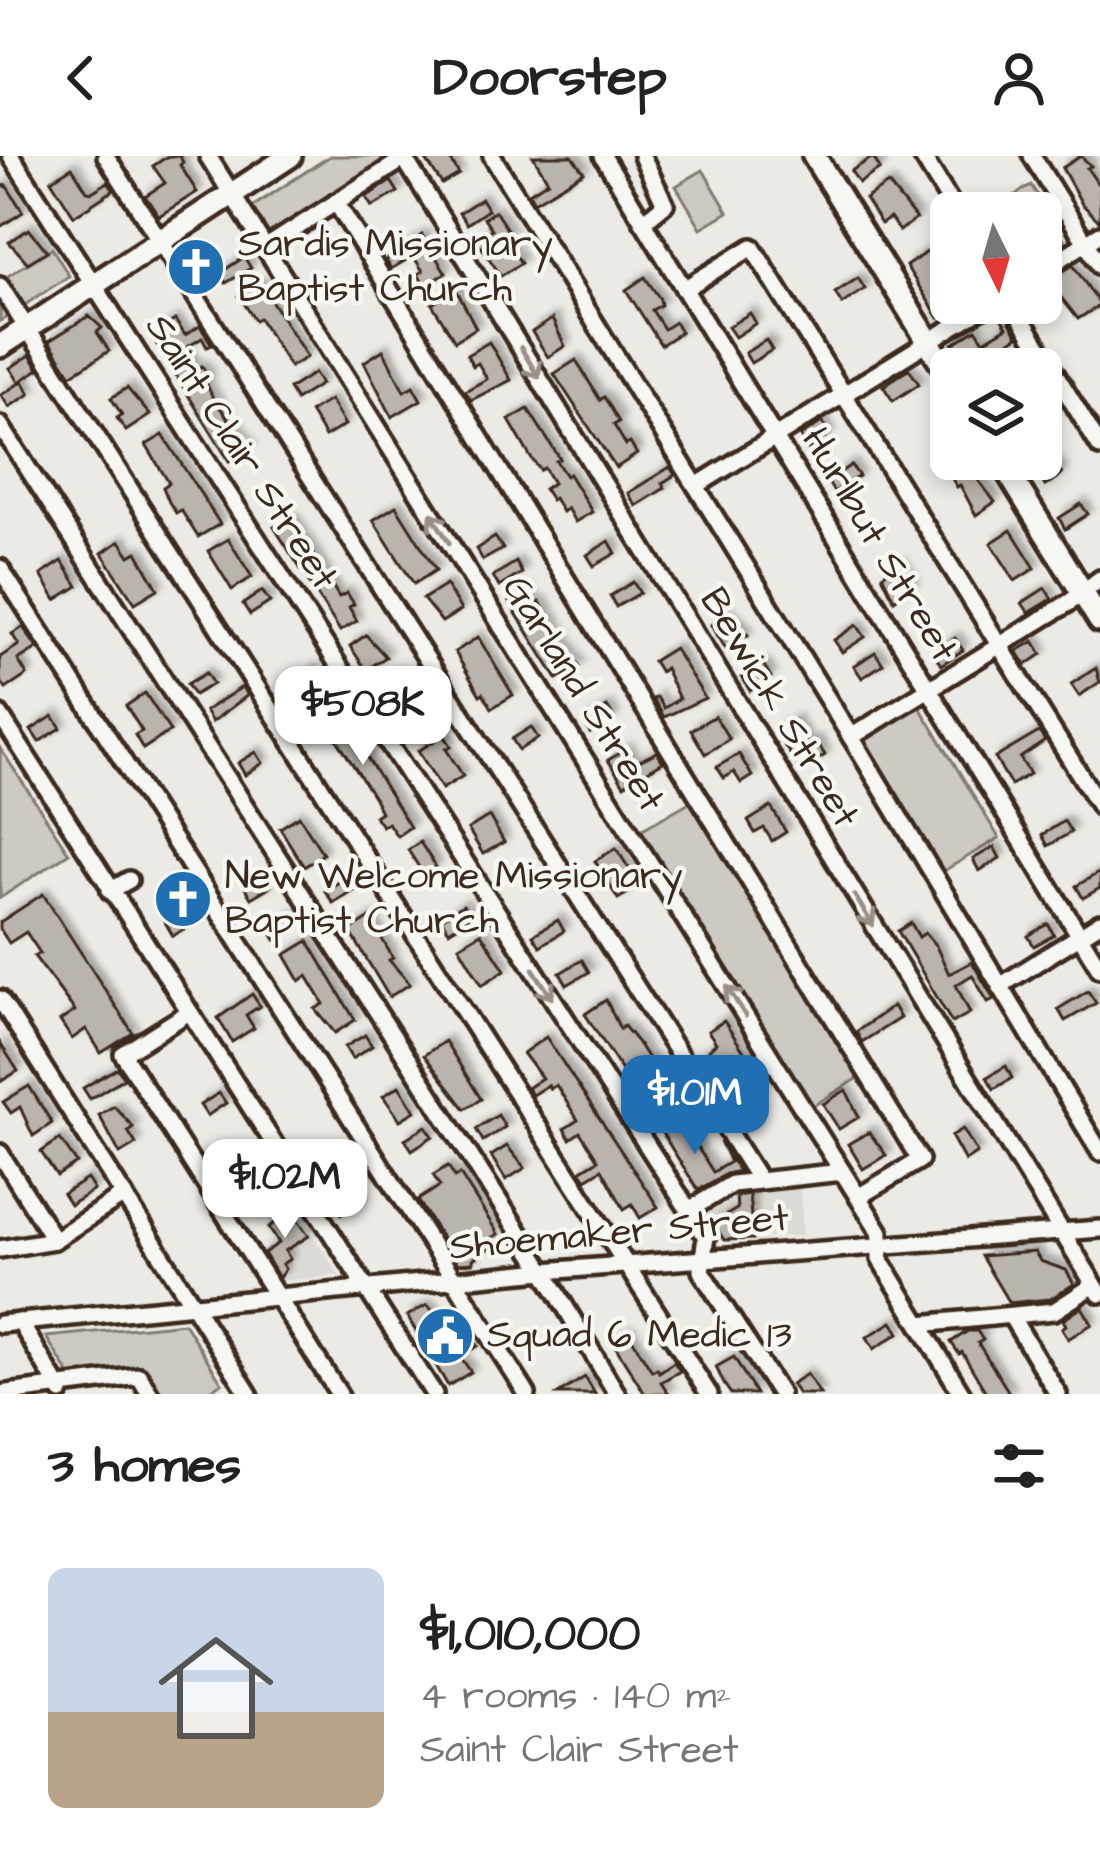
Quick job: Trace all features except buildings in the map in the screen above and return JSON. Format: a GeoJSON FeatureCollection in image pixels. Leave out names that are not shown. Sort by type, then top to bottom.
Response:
{"type":"FeatureCollection","features":[{"type":"Feature","properties":{"kind":"main road"},"geometry":{"type":"LineString","coordinates":[[0,346],[290,156]]}},
{"type":"Feature","properties":{"kind":"main road"},"geometry":{"type":"LineString","coordinates":[[814,156],[933,348]]}},
{"type":"Feature","properties":{"kind":"main road"},"geometry":{"type":"LineString","coordinates":[[1015,480],[1091,585],[1100,621]]}},
{"type":"Feature","properties":{"kind":"street","name":"Saint Clair Street"},"geometry":{"type":"LineString","coordinates":[[11,156],[706,1238],[701,1271],[780,1394]]}},
{"type":"Feature","properties":{"kind":"street"},"geometry":{"type":"LineString","coordinates":[[106,156],[759,1180]]}},
{"type":"Feature","properties":{"kind":"street","name":"Garland Street"},"geometry":{"type":"LineString","coordinates":[[208,156],[880,1232],[880,1259],[962,1394]]}},
{"type":"Feature","properties":{"kind":"street"},"geometry":{"type":"LineString","coordinates":[[493,156],[1100,1152]]}},
{"type":"Feature","properties":{"kind":"street","name":"Hurlbut Street"},"geometry":{"type":"LineString","coordinates":[[603,156],[1100,969]]}},
{"type":"Feature","properties":{"kind":"street"},"geometry":{"type":"LineString","coordinates":[[642,156],[665,204],[643,222]]}},
{"type":"Feature","properties":{"kind":"street"},"geometry":{"type":"LineString","coordinates":[[922,156],[944,192]]}},
{"type":"Feature","properties":{"kind":"street"},"geometry":{"type":"LineString","coordinates":[[1032,156],[1093,238],[1100,266]]}},
{"type":"Feature","properties":{"kind":"street"},"geometry":{"type":"LineString","coordinates":[[265,248],[405,157]]}},
{"type":"Feature","properties":{"kind":"street","name":"Bewick Street"},"geometry":{"type":"LineString","coordinates":[[405,157],[1097,1290]]}},
{"type":"Feature","properties":{"kind":"street"},"geometry":{"type":"LineString","coordinates":[[337,202],[920,1160],[858,1197]]}},
{"type":"Feature","properties":{"kind":"street"},"geometry":{"type":"LineString","coordinates":[[1062,258],[1093,238]]}},
{"type":"Feature","properties":{"kind":"street"},"geometry":{"type":"LineString","coordinates":[[684,289],[752,248],[1100,807]]}},
{"type":"Feature","properties":{"kind":"street"},"geometry":{"type":"LineString","coordinates":[[0,286],[709,1394]]}},
{"type":"Feature","properties":{"kind":"street"},"geometry":{"type":"LineString","coordinates":[[697,486],[958,324]]}},
{"type":"Feature","properties":{"kind":"street"},"geometry":{"type":"LineString","coordinates":[[1025,324],[1100,446]]}},
{"type":"Feature","properties":{"kind":"street"},"geometry":{"type":"LineString","coordinates":[[0,424],[544,1271],[617,1394]]}},
{"type":"Feature","properties":{"kind":"street"},"geometry":{"type":"LineString","coordinates":[[0,568],[527,1394]]}},
{"type":"Feature","properties":{"kind":"street"},"geometry":{"type":"LineString","coordinates":[[851,737],[1091,585]]}},
{"type":"Feature","properties":{"kind":"street"},"geometry":{"type":"LineString","coordinates":[[0,715],[434,1394]]}},
{"type":"Feature","properties":{"kind":"street"},"geometry":{"type":"LineString","coordinates":[[110,891],[129,880]]}},
{"type":"Feature","properties":{"kind":"street"},"geometry":{"type":"LineString","coordinates":[[1000,986],[1100,922]]}},
{"type":"Feature","properties":{"kind":"street"},"geometry":{"type":"LineString","coordinates":[[0,999],[248,1394]]}},
{"type":"Feature","properties":{"kind":"street"},"geometry":{"type":"LineString","coordinates":[[189,1012],[122,1054],[339,1394]]}},
{"type":"Feature","properties":{"kind":"street"},"geometry":{"type":"LineString","coordinates":[[0,1153],[54,1240]]}},
{"type":"Feature","properties":{"kind":"street"},"geometry":{"type":"LineString","coordinates":[[688,1210],[732,1184],[842,1172]]}},
{"type":"Feature","properties":{"kind":"street"},"geometry":{"type":"LineString","coordinates":[[0,1249],[54,1240],[124,1195]]}},
{"type":"Feature","properties":{"kind":"street","name":"Shoemaker Street"},"geometry":{"type":"LineString","coordinates":[[0,1324],[544,1271],[1100,1228]]}},
{"type":"Feature","properties":{"kind":"street"},"geometry":{"type":"LineString","coordinates":[[920,1324],[1054,1311],[1097,1290]]}},
{"type":"Feature","properties":{"kind":"street"},"geometry":{"type":"LineString","coordinates":[[1011,1316],[1058,1394]]}},
{"type":"Feature","properties":{"kind":"street"},"geometry":{"type":"LineString","coordinates":[[20,1322],[60,1391]]}},
{"type":"Feature","properties":{"kind":"street"},"geometry":{"type":"LineString","coordinates":[[0,1394],[60,1391],[139,1376],[151,1394]]}},
{"type":"Feature","properties":{"kind":"shaded area"},"geometry":{"type":"Polygon","coordinates":[[[330,156],[386,156],[390,163],[273,240],[252,207],[330,156]]]}},
{"type":"Feature","properties":{"kind":"shaded area"},"geometry":{"type":"Polygon","coordinates":[[[703,170],[728,212],[701,228],[676,186],[703,170]]]}},
{"type":"Feature","properties":{"kind":"shaded area"},"geometry":{"type":"Polygon","coordinates":[[[52,248],[69,276],[0,321],[0,281],[52,248]]]}},
{"type":"Feature","properties":{"kind":"shaded area"},"geometry":{"type":"Polygon","coordinates":[[[918,704],[999,838],[937,875],[856,740],[918,704]]]}},
{"type":"Feature","properties":{"kind":"shaded area"},"geometry":{"type":"Polygon","coordinates":[[[0,748],[69,853],[0,898],[0,748]]]}},
{"type":"Feature","properties":{"kind":"shaded area"},"geometry":{"type":"Polygon","coordinates":[[[693,800],[860,1077],[813,1106],[641,830],[693,800]]]}},
{"type":"Feature","properties":{"kind":"shaded area"},"geometry":{"type":"Polygon","coordinates":[[[800,1182],[803,1235],[717,1241],[697,1212],[748,1185],[800,1182]]]}},
{"type":"Feature","properties":{"kind":"shaded area"},"geometry":{"type":"Polygon","coordinates":[[[313,1236],[339,1275],[275,1282],[265,1265],[313,1236]]]}},
{"type":"Feature","properties":{"kind":"shaded area"},"geometry":{"type":"Polygon","coordinates":[[[184,1323],[222,1383],[204,1394],[158,1394],[142,1373],[74,1382],[46,1337],[184,1323]]]}},
{"type":"Feature","properties":{"kind":"place","name":"Sardis Missionary Baptist Church"},"geometry":{"type":"Point","coordinates":[196,267]}},
{"type":"Feature","properties":{"kind":"place","name":"New Welcome Missionary Baptist Church"},"geometry":{"type":"Point","coordinates":[183,899]}},
{"type":"Feature","properties":{"kind":"place","name":"Squad 6 Medic 13"},"geometry":{"type":"Point","coordinates":[445,1336]}}]}
